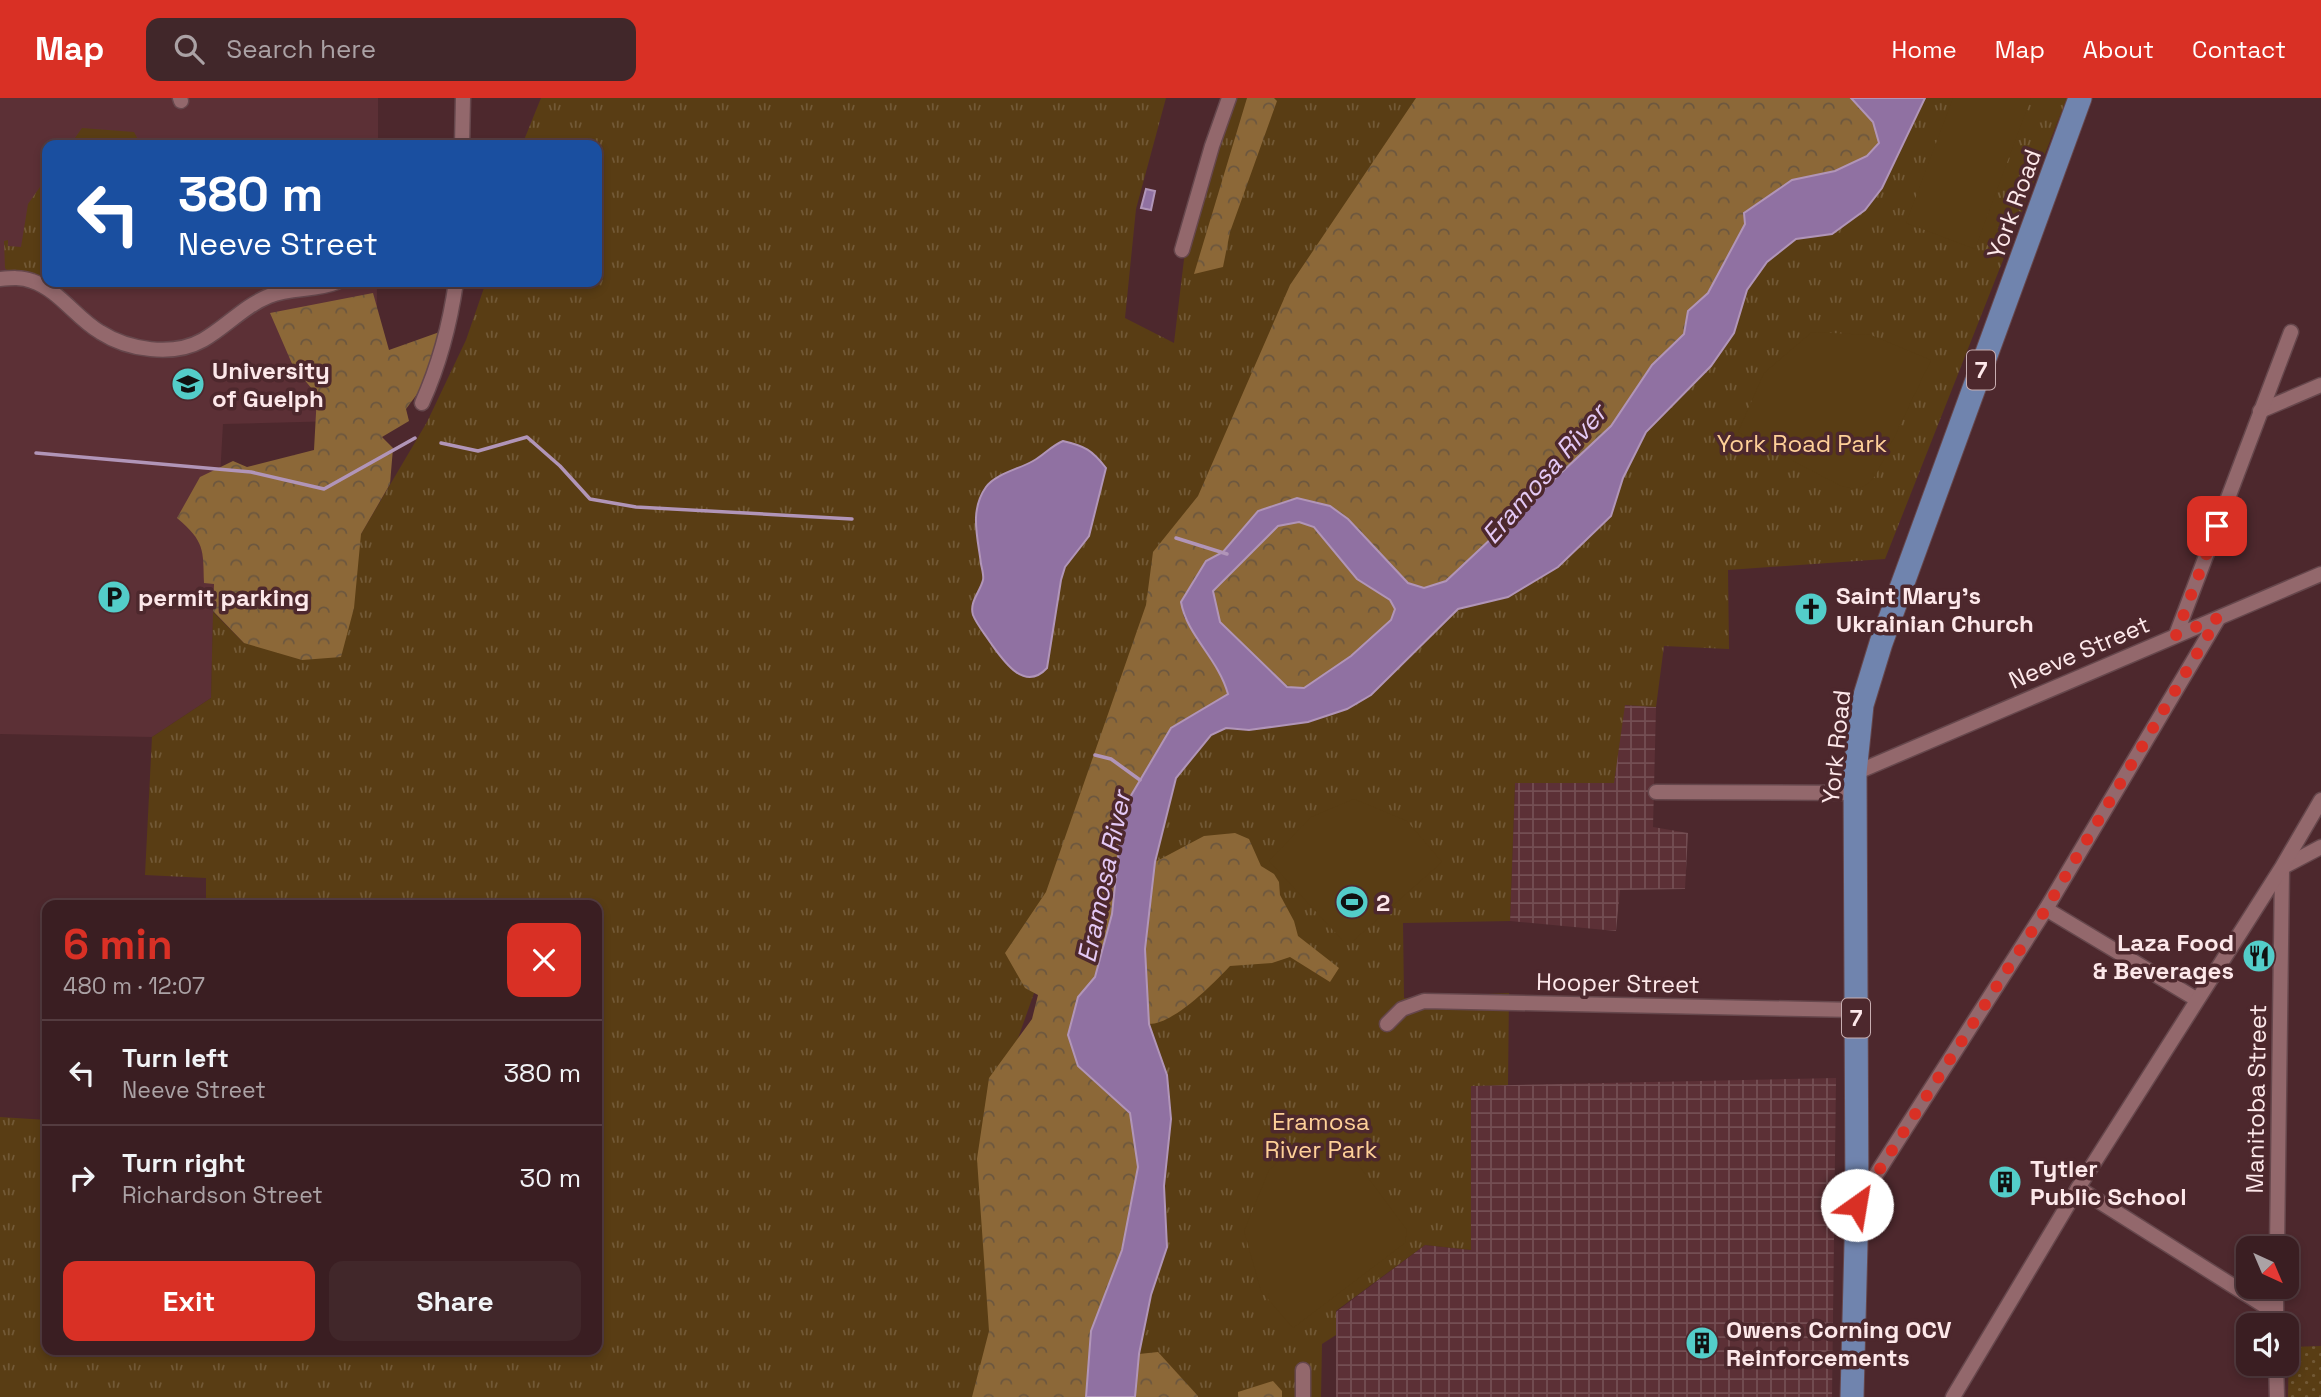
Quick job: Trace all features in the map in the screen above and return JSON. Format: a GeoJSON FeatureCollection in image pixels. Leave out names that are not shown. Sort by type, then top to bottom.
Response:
{"type":"FeatureCollection","features":[{"type":"Feature","properties":{"kind":"main road","name":"York Road"},"geometry":{"type":"LineString","coordinates":[[1852,1397],[1857,1205],[1855,783],[1862,705],[1881,643],[2080,98]]}},
{"type":"Feature","properties":{"kind":"street"},"geometry":{"type":"LineString","coordinates":[[462,140],[463,98]]}},
{"type":"Feature","properties":{"kind":"street"},"geometry":{"type":"LineString","coordinates":[[1182,250],[1229,98]]}},
{"type":"Feature","properties":{"kind":"street"},"geometry":{"type":"LineString","coordinates":[[0,279],[30,280],[42,287]]}},
{"type":"Feature","properties":{"kind":"street"},"geometry":{"type":"LineString","coordinates":[[43,287],[98,332],[137,346],[160,349],[193,345],[204,340],[254,302],[289,290],[313,287]]}},
{"type":"Feature","properties":{"kind":"street"},"geometry":{"type":"LineString","coordinates":[[422,402],[436,372],[445,341],[455,287]]}},
{"type":"Feature","properties":{"kind":"street"},"geometry":{"type":"LineString","coordinates":[[2176,635],[2291,332]]}},
{"type":"Feature","properties":{"kind":"street"},"geometry":{"type":"LineString","coordinates":[[2260,411],[2321,385]]}},
{"type":"Feature","properties":{"kind":"street","name":"Neeve Street"},"geometry":{"type":"LineString","coordinates":[[1855,783],[2176,635],[2321,575]]}},
{"type":"Feature","properties":{"kind":"street"},"geometry":{"type":"LineString","coordinates":[[1857,1205],[2046,909],[2218,618]]}},
{"type":"Feature","properties":{"kind":"street"},"geometry":{"type":"LineString","coordinates":[[1656,792],[1855,783]]}},
{"type":"Feature","properties":{"kind":"street"},"geometry":{"type":"LineString","coordinates":[[1953,1397],[2078,1188],[2282,867],[2321,800]]}},
{"type":"Feature","properties":{"kind":"street"},"geometry":{"type":"LineString","coordinates":[[2282,867],[2321,847]]}},
{"type":"Feature","properties":{"kind":"street","name":"Manitoba Street"},"geometry":{"type":"LineString","coordinates":[[2277,1236],[2282,867]]}},
{"type":"Feature","properties":{"kind":"street"},"geometry":{"type":"LineString","coordinates":[[2046,909],[2196,999]]}},
{"type":"Feature","properties":{"kind":"street","name":"Hooper Street"},"geometry":{"type":"LineString","coordinates":[[1387,1024],[1402,1009],[1424,1001],[1856,1010]]}},
{"type":"Feature","properties":{"kind":"street"},"geometry":{"type":"LineString","coordinates":[[2078,1188],[2267,1313]]}},
{"type":"Feature","properties":{"kind":"street"},"geometry":{"type":"LineString","coordinates":[[1303,1370],[1303,1397]]}},
{"type":"Feature","properties":{"kind":"street"},"geometry":{"type":"LineString","coordinates":[[2276,1376],[2277,1397]]}},
{"type":"Feature","properties":{"kind":"shaded area","name":"University of Guelph"},"geometry":{"type":"Polygon","coordinates":[[[0,98],[378,98],[378,140],[42,140],[42,287],[377,287],[376,420],[223,424],[211,698],[152,737],[0,734],[0,98]]]}},
{"type":"Feature","properties":{"kind":"shaded area"},"geometry":{"type":"Polygon","coordinates":[[[1851,98],[1925,98],[1882,188],[1865,210],[1832,234],[1796,239],[1767,262],[1747,290],[1734,333],[1711,366],[1646,432],[1623,478],[1611,516],[1558,567],[1508,597],[1458,609],[1371,695],[1347,709],[1308,722],[1249,730],[1226,728],[1211,735],[1176,778],[1155,862],[1145,949],[1149,1024],[1167,1075],[1171,1119],[1164,1186],[1167,1247],[1151,1295],[1139,1354],[1135,1397],[1086,1397],[1091,1331],[1122,1250],[1138,1167],[1130,1113],[1078,1066],[1068,1035],[1078,997],[1095,977],[1112,914],[1123,809],[1171,728],[1228,694],[1217,669],[1189,626],[1181,602],[1206,561],[1223,552],[1258,511],[1297,498],[1330,506],[1348,519],[1408,583],[1424,588],[1446,581],[1611,426],[1652,365],[1684,334],[1688,311],[1708,293],[1745,224],[1744,213],[1792,180],[1835,171],[1867,156],[1879,143],[1873,122],[1851,98]],[[1299,522],[1278,526],[1213,591],[1220,622],[1287,687],[1304,688],[1351,656],[1391,620],[1395,609],[1390,600],[1357,579],[1314,527],[1299,522]]]}},
{"type":"Feature","properties":{"kind":"shaded area"},"geometry":{"type":"Polygon","coordinates":[[[1146,189],[1155,191],[1151,210],[1141,208],[1146,189]]]}},
{"type":"Feature","properties":{"kind":"shaded area"},"geometry":{"type":"Polygon","coordinates":[[[1063,441],[1088,450],[1106,468],[1089,536],[1065,567],[1061,580],[1047,668],[1038,675],[1022,676],[1008,665],[973,615],[974,601],[983,578],[976,515],[981,496],[990,482],[1033,461],[1063,441]]]}},
{"type":"Feature","properties":{"kind":"shaded area"},"geometry":{"type":"Polygon","coordinates":[[[1623,705],[1656,707],[1653,827],[1688,833],[1685,889],[1620,890],[1616,931],[1510,921],[1515,783],[1613,783],[1623,705]]]}},
{"type":"Feature","properties":{"kind":"shaded area"},"geometry":{"type":"Polygon","coordinates":[[[1836,1078],[1832,1397],[1336,1397],[1336,1312],[1425,1245],[1471,1250],[1471,1086],[1836,1078]]]}},
{"type":"Feature","properties":{"kind":"green space"},"geometry":{"type":"Polygon","coordinates":[[[541,98],[1166,98],[1136,209],[1125,318],[1174,343],[1185,251],[1232,98],[1448,98],[1189,556],[994,1106],[996,1354],[981,1397],[0,1397],[0,1117],[42,1120],[42,1355],[602,1355],[602,900],[206,900],[206,878],[145,875],[152,737],[211,698],[213,612],[244,643],[361,534],[427,422],[466,340],[484,287],[602,287],[602,140],[524,140],[541,98]]]}},
{"type":"Feature","properties":{"kind":"green space"},"geometry":{"type":"Polygon","coordinates":[[[1247,98],[1274,98],[1277,101],[1230,232],[1223,267],[1194,274],[1247,98]]]}},
{"type":"Feature","properties":{"kind":"green space"},"geometry":{"type":"Polygon","coordinates":[[[1416,98],[1851,98],[1873,122],[1880,142],[1867,156],[1835,171],[1792,180],[1745,224],[1708,293],[1688,311],[1684,334],[1652,365],[1611,426],[1446,581],[1424,588],[1408,583],[1348,519],[1330,506],[1297,498],[1258,511],[1223,552],[1206,561],[1181,602],[1184,617],[1223,675],[1228,694],[1171,728],[1123,809],[1112,914],[1095,977],[1078,997],[1078,1066],[1130,1112],[1138,1167],[1122,1250],[1091,1331],[1086,1397],[972,1397],[989,1331],[977,1159],[989,1078],[1032,1019],[1038,995],[1025,988],[1005,953],[1046,892],[1146,605],[1153,552],[1198,496],[1290,285],[1416,98]]]}},
{"type":"Feature","properties":{"kind":"green space","name":"Eramosa River Park"},"geometry":{"type":"Polygon","coordinates":[[[1925,98],[2067,98],[1885,559],[1728,570],[1729,649],[1664,646],[1656,707],[1625,705],[1614,783],[1515,783],[1510,921],[1403,923],[1404,998],[1509,993],[1508,1085],[1471,1086],[1471,1250],[1425,1245],[1336,1311],[1336,1335],[1322,1344],[1321,1397],[1135,1397],[1139,1354],[1151,1295],[1167,1247],[1164,1186],[1171,1119],[1167,1075],[1149,1024],[1155,862],[1176,778],[1211,735],[1226,728],[1249,730],[1371,695],[1458,609],[1508,597],[1611,516],[1623,478],[1646,432],[1711,366],[1734,333],[1747,290],[1767,262],[1796,239],[1882,188],[1925,98]]]}},
{"type":"Feature","properties":{"kind":"green space"},"geometry":{"type":"Polygon","coordinates":[[[1953,98],[2031,98],[1975,249],[1906,223],[1953,98]]]}},
{"type":"Feature","properties":{"kind":"green space"},"geometry":{"type":"Polygon","coordinates":[[[82,128],[134,132],[138,140],[74,140],[82,128]]]}},
{"type":"Feature","properties":{"kind":"green space"},"geometry":{"type":"Polygon","coordinates":[[[42,184],[42,278],[5,268],[4,241],[8,240],[8,246],[21,247],[28,204],[42,184]]]}},
{"type":"Feature","properties":{"kind":"green space"},"geometry":{"type":"Polygon","coordinates":[[[373,293],[389,350],[448,329],[429,378],[406,409],[409,421],[382,437],[393,448],[390,484],[361,534],[354,608],[341,657],[302,660],[244,643],[213,611],[214,584],[204,583],[201,547],[198,540],[177,518],[200,477],[233,461],[247,467],[314,450],[317,395],[293,366],[270,313],[373,293]]]}},
{"type":"Feature","properties":{"kind":"green space","name":"York Road Park"},"geometry":{"type":"Polygon","coordinates":[[[1812,332],[1871,335],[1931,360],[1876,475],[1860,488],[1839,485],[1738,432],[1764,373],[1812,332]]]}},
{"type":"Feature","properties":{"kind":"green space"},"geometry":{"type":"Polygon","coordinates":[[[1299,522],[1314,527],[1357,579],[1390,600],[1395,609],[1391,620],[1351,656],[1304,688],[1287,688],[1220,622],[1213,591],[1278,526],[1299,522]]]}},
{"type":"Feature","properties":{"kind":"green space","name":"2"},"geometry":{"type":"Polygon","coordinates":[[[1354,799],[1407,821],[1442,862],[1353,941],[1343,941],[1269,861],[1311,817],[1354,799]]]}},
{"type":"Feature","properties":{"kind":"green space"},"geometry":{"type":"Polygon","coordinates":[[[1235,833],[1249,839],[1261,866],[1274,874],[1279,882],[1280,895],[1294,921],[1298,936],[1339,968],[1330,982],[1290,957],[1272,963],[1230,966],[1181,1010],[1159,1022],[1149,1024],[1145,949],[1155,862],[1204,836],[1235,833]]]}},
{"type":"Feature","properties":{"kind":"green space"},"geometry":{"type":"Polygon","coordinates":[[[1325,1120],[1407,1230],[1405,1243],[1293,1328],[1261,1291],[1244,1231],[1269,1170],[1325,1120]]]}},
{"type":"Feature","properties":{"kind":"green space"},"geometry":{"type":"Polygon","coordinates":[[[2321,1346],[2321,1397],[2288,1397],[2288,1376],[2299,1376],[2299,1347],[2321,1346]]]}},
{"type":"Feature","properties":{"kind":"green space"},"geometry":{"type":"Polygon","coordinates":[[[1158,1352],[1198,1397],[1135,1397],[1139,1354],[1158,1352]]]}},
{"type":"Feature","properties":{"kind":"green space"},"geometry":{"type":"Polygon","coordinates":[[[1273,1381],[1282,1391],[1282,1397],[1238,1397],[1238,1392],[1273,1381]]]}},
{"type":"Feature","properties":{"kind":"waterway"},"geometry":{"type":"LineString","coordinates":[[441,443],[478,451],[527,437],[560,466],[590,499],[636,507],[852,519]]}},
{"type":"Feature","properties":{"kind":"waterway"},"geometry":{"type":"LineString","coordinates":[[36,453],[251,472],[324,489],[415,438]]}},
{"type":"Feature","properties":{"kind":"waterway"},"geometry":{"type":"LineString","coordinates":[[1176,538],[1227,554]]}},
{"type":"Feature","properties":{"kind":"waterway"},"geometry":{"type":"LineString","coordinates":[[1095,755],[1111,759],[1140,780]]}},
{"type":"Feature","properties":{"kind":"place","name":"University of Guelph"},"geometry":{"type":"Point","coordinates":[188,384]}},
{"type":"Feature","properties":{"kind":"place","name":"permit parking"},"geometry":{"type":"Point","coordinates":[114,597]}},
{"type":"Feature","properties":{"kind":"place","name":"Saint Mary's Ukrainian Church"},"geometry":{"type":"Point","coordinates":[1811,609]}},
{"type":"Feature","properties":{"kind":"place","name":"2"},"geometry":{"type":"Point","coordinates":[1352,902]}},
{"type":"Feature","properties":{"kind":"place","name":"Laza Food & Beverages"},"geometry":{"type":"Point","coordinates":[2259,956]}},
{"type":"Feature","properties":{"kind":"place","name":"Tytler Public School"},"geometry":{"type":"Point","coordinates":[2005,1182]}},
{"type":"Feature","properties":{"kind":"place","name":"Owens Corning OCV Reinforcements"},"geometry":{"type":"Point","coordinates":[1702,1343]}},
{"type":"Feature","properties":{"kind":"route"},"geometry":{"type":"LineString","coordinates":[[1857,1205],[2046,909],[2218,618],[2176,635],[2217,526]]}},
{"type":"Feature","properties":{"kind":"water label","name":"Eramosa River"},"geometry":{"type":"Point","coordinates":[1544,474]}},
{"type":"Feature","properties":{"kind":"water label","name":"Eramosa River"},"geometry":{"type":"Point","coordinates":[1104,877]}}]}
